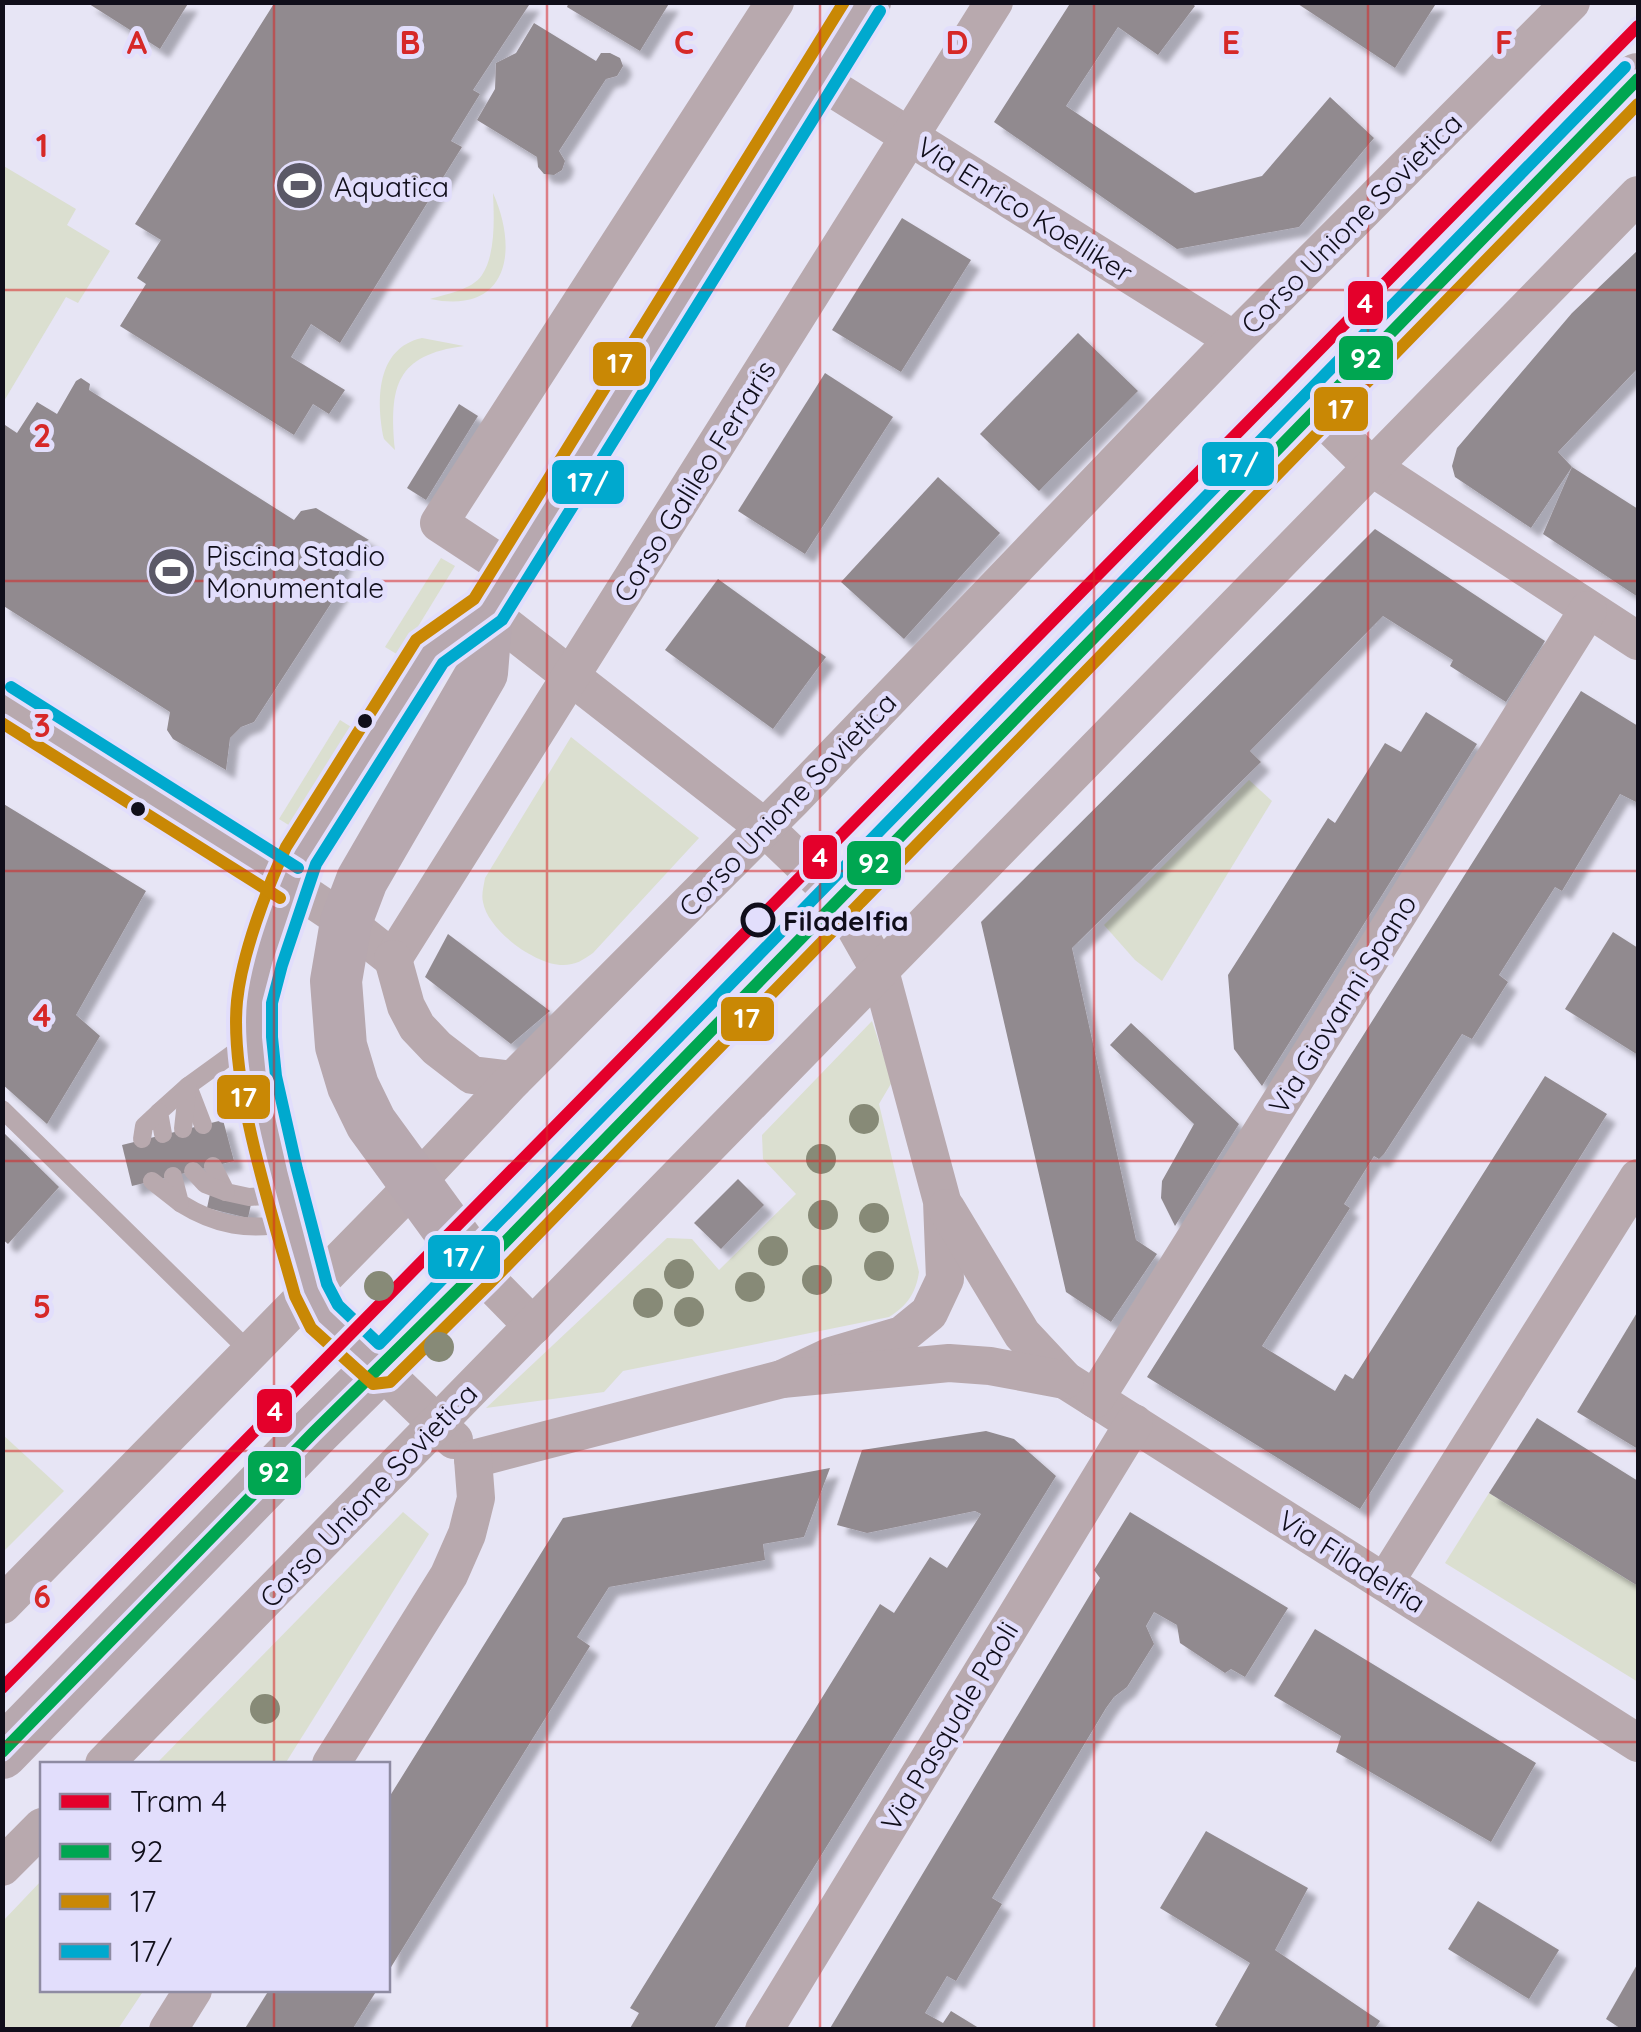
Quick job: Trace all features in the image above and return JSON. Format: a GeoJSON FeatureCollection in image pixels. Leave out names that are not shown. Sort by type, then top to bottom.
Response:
{"type":"FeatureCollection","features":[{"type":"Feature","properties":{"kind":"main road"},"geometry":{"type":"LineString","coordinates":[[379,1368],[324,1316],[311,1290],[260,1079],[254,1001],[288,883],[301,856],[430,652],[500,591],[864,2]]}},
{"type":"Feature","properties":{"kind":"main road"},"geometry":{"type":"LineString","coordinates":[[2,1752],[478,1270],[1638,79]]}},
{"type":"Feature","properties":{"kind":"main road"},"geometry":{"type":"LineString","coordinates":[[478,1270],[371,1123],[340,1046],[336,981],[346,922],[362,880],[482,673],[500,591]]}},
{"type":"Feature","properties":{"kind":"street"},"geometry":{"type":"LineString","coordinates":[[775,2],[439,523],[571,676],[764,828],[839,899],[880,971],[942,1201],[945,1278],[929,1312],[902,1335],[831,1356],[782,1380]]}},
{"type":"Feature","properties":{"kind":"street","name":"Corso Galileo Ferraris"},"geometry":{"type":"LineString","coordinates":[[393,959],[994,2]]}},
{"type":"Feature","properties":{"kind":"street","name":"Corso Unione Sovietica"},"geometry":{"type":"LineString","coordinates":[[2,1605],[764,828],[1234,340],[1571,2]]}},
{"type":"Feature","properties":{"kind":"street","name":"Via Enrico Koelliker"},"geometry":{"type":"LineString","coordinates":[[816,78],[1234,340]]}},
{"type":"Feature","properties":{"kind":"street","name":"Corso Unione Sovietica"},"geometry":{"type":"LineString","coordinates":[[106,1762],[1638,195]]}},
{"type":"Feature","properties":{"kind":"street"},"geometry":{"type":"LineString","coordinates":[[1316,412],[1373,468],[1638,641]]}},
{"type":"Feature","properties":{"kind":"street","name":"Via Giovanni Spano"},"geometry":{"type":"LineString","coordinates":[[1080,1389],[1588,610]]}},
{"type":"Feature","properties":{"kind":"street"},"geometry":{"type":"LineString","coordinates":[[2,702],[346,922],[393,959],[406,1006],[417,1026],[437,1048],[472,1074],[513,1080]]}},
{"type":"Feature","properties":{"kind":"street"},"geometry":{"type":"LineString","coordinates":[[1385,1582],[1638,1178]]}},
{"type":"Feature","properties":{"kind":"street"},"geometry":{"type":"LineString","coordinates":[[942,1201],[1022,1334],[1080,1389]]}},
{"type":"Feature","properties":{"kind":"street"},"geometry":{"type":"LineString","coordinates":[[478,1270],[533,1326]]}},
{"type":"Feature","properties":{"kind":"street"},"geometry":{"type":"LineString","coordinates":[[474,1459],[782,1380],[948,1363],[990,1366],[1080,1389]]}},
{"type":"Feature","properties":{"kind":"street"},"geometry":{"type":"LineString","coordinates":[[333,1762],[449,1574],[467,1534],[476,1498],[474,1459],[379,1368]]}},
{"type":"Feature","properties":{"kind":"street","name":"Via Filadelfia"},"geometry":{"type":"LineString","coordinates":[[1080,1389],[1638,1743]]}},
{"type":"Feature","properties":{"kind":"street","name":"Via Pasquale Paoli"},"geometry":{"type":"LineString","coordinates":[[764,2030],[1134,1423]]}},
{"type":"Feature","properties":{"kind":"street"},"geometry":{"type":"LineString","coordinates":[[2,1868],[40,1829]]}},
{"type":"Feature","properties":{"kind":"street"},"geometry":{"type":"LineString","coordinates":[[168,2030],[191,1992]]}},
{"type":"Feature","properties":{"kind":"lane"},"geometry":{"type":"LineString","coordinates":[[142,1140],[144,1126],[159,1112],[254,1038]]}},
{"type":"Feature","properties":{"kind":"lane"},"geometry":{"type":"LineString","coordinates":[[188,1086],[203,1125]]}},
{"type":"Feature","properties":{"kind":"lane"},"geometry":{"type":"LineString","coordinates":[[183,1129],[188,1086]]}},
{"type":"Feature","properties":{"kind":"lane"},"geometry":{"type":"LineString","coordinates":[[2,1109],[250,1352]]}},
{"type":"Feature","properties":{"kind":"lane"},"geometry":{"type":"LineString","coordinates":[[159,1112],[162,1134]]}},
{"type":"Feature","properties":{"kind":"lane"},"geometry":{"type":"LineString","coordinates":[[214,1166],[226,1192]]}},
{"type":"Feature","properties":{"kind":"lane"},"geometry":{"type":"LineString","coordinates":[[193,1171],[205,1184],[289,1209]]}},
{"type":"Feature","properties":{"kind":"lane"},"geometry":{"type":"LineString","coordinates":[[172,1176],[180,1203]]}},
{"type":"Feature","properties":{"kind":"lane"},"geometry":{"type":"LineString","coordinates":[[152,1182],[205,1218],[227,1226],[260,1229],[289,1209]]}},
{"type":"Feature","properties":{"kind":"shaded area"},"geometry":{"type":"Polygon","coordinates":[[[2,165],[76,209],[67,225],[110,251],[78,303],[66,297],[4,401],[2,165]]]}},
{"type":"Feature","properties":{"kind":"shaded area"},"geometry":{"type":"Polygon","coordinates":[[[493,193],[505,236],[500,274],[491,288],[476,297],[456,301],[430,299],[465,288],[482,275],[492,246],[493,193]]]}},
{"type":"Feature","properties":{"kind":"shaded area"},"geometry":{"type":"Polygon","coordinates":[[[422,338],[464,346],[424,357],[402,377],[394,408],[395,450],[384,439],[381,424],[383,378],[396,353],[422,338]]]}},
{"type":"Feature","properties":{"kind":"shaded area"},"geometry":{"type":"Polygon","coordinates":[[[441,558],[455,566],[400,656],[385,647],[441,558]]]}},
{"type":"Feature","properties":{"kind":"shaded area"},"geometry":{"type":"Polygon","coordinates":[[[340,720],[356,730],[295,829],[279,819],[340,720]]]}},
{"type":"Feature","properties":{"kind":"shaded area"},"geometry":{"type":"Polygon","coordinates":[[[571,737],[699,838],[593,953],[563,965],[527,953],[503,935],[487,913],[482,896],[485,878],[571,737]]]}},
{"type":"Feature","properties":{"kind":"shaded area"},"geometry":{"type":"Polygon","coordinates":[[[1249,780],[1272,801],[1162,981],[1135,960],[1104,925],[1249,780]]]}},
{"type":"Feature","properties":{"kind":"shaded area"},"geometry":{"type":"Polygon","coordinates":[[[872,1021],[892,1082],[879,1104],[919,1272],[913,1293],[901,1308],[889,1317],[623,1371],[604,1392],[486,1408],[667,1238],[692,1239],[719,1270],[796,1194],[763,1159],[762,1135],[872,1021]]]}},
{"type":"Feature","properties":{"kind":"shaded area"},"geometry":{"type":"Polygon","coordinates":[[[2,1434],[64,1491],[3,1552],[2,1552],[2,1434]]]}},
{"type":"Feature","properties":{"kind":"shaded area"},"geometry":{"type":"Polygon","coordinates":[[[1489,1493],[1638,1586],[1638,1682],[1445,1563],[1489,1493]]]}},
{"type":"Feature","properties":{"kind":"shaded area"},"geometry":{"type":"Polygon","coordinates":[[[403,1512],[429,1534],[286,1762],[158,1762],[403,1512]]]}},
{"type":"Feature","properties":{"kind":"shaded area"},"geometry":{"type":"Polygon","coordinates":[[[40,1882],[40,1992],[143,1992],[118,2029],[3,2029],[3,1921],[40,1882]]]}},
{"type":"Feature","properties":{"kind":"building"},"geometry":{"type":"Polygon","coordinates":[[[86,2],[189,2],[160,49],[86,2]]]}},
{"type":"Feature","properties":{"kind":"building","name":"Aquatica"},"geometry":{"type":"Polygon","coordinates":[[[275,2],[531,2],[473,90],[480,94],[451,141],[462,147],[340,343],[311,324],[291,357],[345,390],[329,414],[313,404],[294,435],[120,326],[146,284],[137,278],[161,240],[135,224],[275,2]]]}},
{"type":"Feature","properties":{"kind":"building"},"geometry":{"type":"Polygon","coordinates":[[[569,2],[670,2],[640,51],[567,7],[569,2]]]}},
{"type":"Feature","properties":{"kind":"building"},"geometry":{"type":"Polygon","coordinates":[[[1071,2],[1190,2],[1195,6],[1158,55],[1118,27],[1066,106],[1195,193],[1262,176],[1330,97],[1374,138],[1299,227],[1177,249],[994,122],[1071,2]]]}},
{"type":"Feature","properties":{"kind":"building"},"geometry":{"type":"Polygon","coordinates":[[[1295,2],[1437,2],[1395,68],[1295,2]]]}},
{"type":"Feature","properties":{"kind":"building"},"geometry":{"type":"Polygon","coordinates":[[[534,23],[596,61],[601,53],[610,53],[620,58],[623,66],[617,76],[606,79],[559,151],[565,161],[562,170],[554,175],[544,174],[537,157],[477,120],[495,89],[496,63],[516,53],[534,23]]]}},
{"type":"Feature","properties":{"kind":"building"},"geometry":{"type":"Polygon","coordinates":[[[902,218],[971,260],[901,372],[832,330],[902,218]]]}},
{"type":"Feature","properties":{"kind":"building"},"geometry":{"type":"Polygon","coordinates":[[[1638,250],[1638,368],[1558,452],[1572,467],[1531,528],[1455,477],[1452,466],[1457,448],[1572,313],[1638,250]]]}},
{"type":"Feature","properties":{"kind":"building"},"geometry":{"type":"Polygon","coordinates":[[[1078,333],[1138,391],[1039,491],[980,434],[1078,333]]]}},
{"type":"Feature","properties":{"kind":"building"},"geometry":{"type":"Polygon","coordinates":[[[825,373],[893,417],[805,554],[738,511],[825,373]]]}},
{"type":"Feature","properties":{"kind":"building","name":"Piscina Stadio Monumentale"},"geometry":{"type":"Polygon","coordinates":[[[81,378],[90,384],[89,390],[294,520],[301,511],[316,508],[369,540],[354,546],[344,559],[338,575],[339,591],[254,722],[241,727],[230,738],[226,770],[173,739],[167,730],[170,712],[2,605],[2,423],[17,433],[37,402],[57,414],[81,378]]]}},
{"type":"Feature","properties":{"kind":"building"},"geometry":{"type":"Polygon","coordinates":[[[459,404],[478,416],[426,500],[407,488],[459,404]]]}},
{"type":"Feature","properties":{"kind":"building"},"geometry":{"type":"Polygon","coordinates":[[[1572,467],[1638,509],[1638,597],[1543,534],[1572,467]]]}},
{"type":"Feature","properties":{"kind":"building"},"geometry":{"type":"Polygon","coordinates":[[[938,477],[1000,533],[904,639],[841,582],[938,477]]]}},
{"type":"Feature","properties":{"kind":"building"},"geometry":{"type":"Polygon","coordinates":[[[1375,529],[1545,641],[1506,702],[1450,666],[1453,660],[1383,616],[1250,751],[1261,762],[1072,948],[1136,1240],[1157,1254],[1111,1322],[1066,1292],[981,922],[1375,529]]]}},
{"type":"Feature","properties":{"kind":"building"},"geometry":{"type":"Polygon","coordinates":[[[718,579],[826,657],[773,729],[665,650],[718,579]]]}},
{"type":"Feature","properties":{"kind":"building"},"geometry":{"type":"Polygon","coordinates":[[[1581,691],[1638,726],[1638,803],[1620,794],[1562,891],[1555,887],[1499,975],[1508,982],[1472,1039],[1462,1034],[1384,1154],[1379,1159],[1374,1156],[1344,1204],[1350,1208],[1262,1346],[1335,1391],[1345,1374],[1353,1379],[1545,1076],[1607,1114],[1360,1509],[1147,1377],[1581,691]]]}},
{"type":"Feature","properties":{"kind":"building"},"geometry":{"type":"Polygon","coordinates":[[[1426,712],[1477,744],[1262,1086],[1234,1049],[1228,975],[1328,818],[1335,823],[1385,743],[1401,752],[1426,712]]]}},
{"type":"Feature","properties":{"kind":"building"},"geometry":{"type":"Polygon","coordinates":[[[2,803],[146,891],[76,1015],[100,1036],[47,1124],[2,1084],[2,803]]]}},
{"type":"Feature","properties":{"kind":"building"},"geometry":{"type":"Polygon","coordinates":[[[1613,932],[1638,948],[1638,1055],[1565,1009],[1613,932]]]}},
{"type":"Feature","properties":{"kind":"building"},"geometry":{"type":"Polygon","coordinates":[[[448,934],[550,1011],[511,1044],[425,977],[448,934]]]}},
{"type":"Feature","properties":{"kind":"building"},"geometry":{"type":"Polygon","coordinates":[[[1131,1023],[1239,1124],[1175,1226],[1161,1198],[1162,1181],[1194,1124],[1110,1045],[1131,1023]]]}},
{"type":"Feature","properties":{"kind":"building"},"geometry":{"type":"Polygon","coordinates":[[[223,1120],[234,1161],[132,1186],[122,1145],[223,1120]]]}},
{"type":"Feature","properties":{"kind":"building"},"geometry":{"type":"Polygon","coordinates":[[[2,1131],[59,1187],[8,1244],[2,1239],[2,1131]]]}},
{"type":"Feature","properties":{"kind":"building"},"geometry":{"type":"Polygon","coordinates":[[[738,1179],[764,1205],[721,1249],[694,1223],[738,1179]]]}},
{"type":"Feature","properties":{"kind":"building"},"geometry":{"type":"Polygon","coordinates":[[[210,1194],[251,1204],[248,1218],[207,1208],[210,1194]]]}},
{"type":"Feature","properties":{"kind":"building"},"geometry":{"type":"Polygon","coordinates":[[[1638,1311],[1638,1449],[1577,1412],[1638,1311]]]}},
{"type":"Feature","properties":{"kind":"building"},"geometry":{"type":"Polygon","coordinates":[[[1537,1418],[1638,1481],[1638,1586],[1489,1493],[1537,1418]]]}},
{"type":"Feature","properties":{"kind":"building"},"geometry":{"type":"Polygon","coordinates":[[[986,1431],[1014,1439],[1056,1476],[713,2030],[629,2030],[639,2013],[630,2008],[880,1604],[894,1613],[930,1557],[947,1568],[981,1514],[975,1511],[867,1533],[837,1525],[862,1450],[986,1431]]]}},
{"type":"Feature","properties":{"kind":"building"},"geometry":{"type":"Polygon","coordinates":[[[830,1468],[804,1537],[763,1544],[765,1560],[609,1587],[577,1637],[590,1646],[390,1969],[390,1796],[563,1518],[830,1468]]]}},
{"type":"Feature","properties":{"kind":"building"},"geometry":{"type":"Polygon","coordinates":[[[1130,1512],[1288,1608],[1245,1677],[1231,1669],[1225,1673],[1180,1643],[1177,1625],[1154,1612],[1146,1626],[1154,1644],[1127,1687],[1106,1708],[992,1898],[1002,1904],[956,1981],[947,1976],[925,2013],[943,2023],[951,2011],[982,2030],[829,2030],[1100,1578],[1094,1570],[1130,1512]]]}},
{"type":"Feature","properties":{"kind":"building"},"geometry":{"type":"Polygon","coordinates":[[[1315,1629],[1536,1763],[1491,1842],[1336,1752],[1341,1736],[1274,1696],[1315,1629]]]}},
{"type":"Feature","properties":{"kind":"building"},"geometry":{"type":"Polygon","coordinates":[[[1206,1831],[1308,1888],[1275,1950],[1380,2021],[1374,2030],[1222,2030],[1215,2025],[1250,1963],[1160,1908],[1206,1831]]]}},
{"type":"Feature","properties":{"kind":"building"},"geometry":{"type":"Polygon","coordinates":[[[1478,1901],[1559,1950],[1529,1999],[1448,1949],[1478,1901]]]}},
{"type":"Feature","properties":{"kind":"building"},"geometry":{"type":"Polygon","coordinates":[[[1638,1963],[1638,2030],[1623,2030],[1606,2019],[1638,1963]]]}},
{"type":"Feature","properties":{"kind":"building"},"geometry":{"type":"Polygon","coordinates":[[[268,1992],[376,1992],[352,2030],[244,2030],[268,1992]]]}},
{"type":"Feature","properties":{"kind":"tram line","name":"4"},"geometry":{"type":"LineString","coordinates":[[2,1688],[1638,26]]}},
{"type":"Feature","properties":{"kind":"transit line","name":"17"},"geometry":{"type":"LineString","coordinates":[[844,2],[474,599],[416,640],[286,847],[256,923],[240,983],[236,1034],[254,1149],[295,1296],[311,1328],[373,1384],[390,1382],[491,1282],[1638,104]]}},
{"type":"Feature","properties":{"kind":"transit line","name":"17/"},"geometry":{"type":"LineString","coordinates":[[880,11],[502,620],[443,663],[316,864],[272,1003],[276,1076],[327,1284],[338,1305],[379,1344],[1625,67]]}},
{"type":"Feature","properties":{"kind":"transit line","name":"92"},"geometry":{"type":"LineString","coordinates":[[2,1752],[478,1270],[1638,79]]}},
{"type":"Feature","properties":{"kind":"transit line","name":"17/"},"geometry":{"type":"LineString","coordinates":[[11,687],[298,868]]}},
{"type":"Feature","properties":{"kind":"transit line","name":"17"},"geometry":{"type":"LineString","coordinates":[[2,723],[280,898]]}},
{"type":"Feature","properties":{"kind":"place","name":"Aquatica"},"geometry":{"type":"Point","coordinates":[299,186]}},
{"type":"Feature","properties":{"kind":"place","name":"Piscina Stadio Monumentale"},"geometry":{"type":"Point","coordinates":[171,571]}},
{"type":"Feature","properties":{"kind":"place","name":"Filadelfia"},"geometry":{"type":"Point","coordinates":[758,920]}}]}
